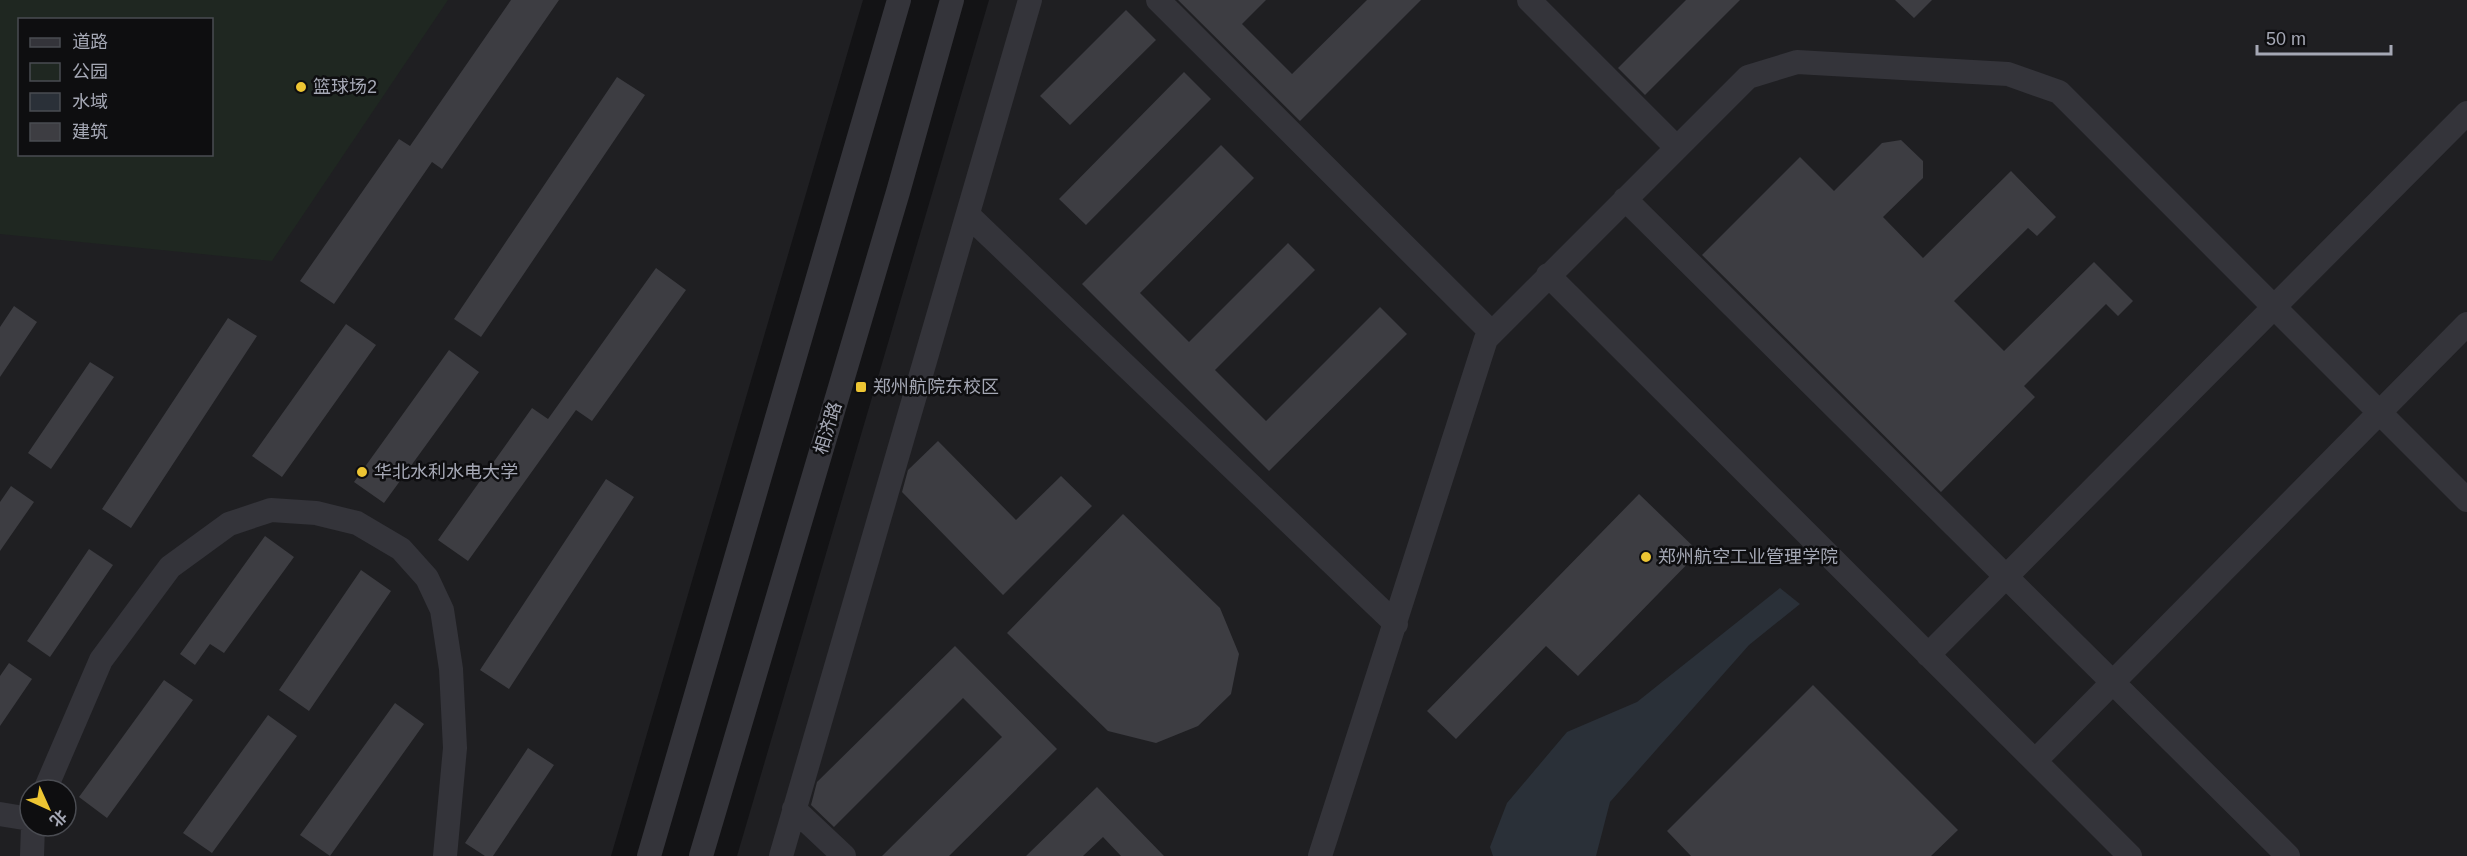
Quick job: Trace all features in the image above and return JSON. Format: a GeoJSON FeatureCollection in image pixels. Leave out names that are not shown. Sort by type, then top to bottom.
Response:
{"type":"FeatureCollection","features":[{"type":"Feature","properties":{"kind":"street"},"geometry":{"type":"LineString","coordinates":[[649,856],[899,0]]}},
{"type":"Feature","properties":{"kind":"street","name":"相济路"},"geometry":{"type":"LineString","coordinates":[[701,856],[895,203],[952,0]]}},
{"type":"Feature","properties":{"kind":"street"},"geometry":{"type":"LineString","coordinates":[[781,856],[1030,0]]}},
{"type":"Feature","properties":{"kind":"street"},"geometry":{"type":"LineString","coordinates":[[1158,0],[1492,333]]}},
{"type":"Feature","properties":{"kind":"street"},"geometry":{"type":"LineString","coordinates":[[1529,0],[1677,148]]}},
{"type":"Feature","properties":{"kind":"street"},"geometry":{"type":"LineString","coordinates":[[1320,856],[1486,339],[1748,77],[1797,62],[2008,74],[2059,92],[2467,500]]}},
{"type":"Feature","properties":{"kind":"street"},"geometry":{"type":"LineString","coordinates":[[1928,655],[2467,112]]}},
{"type":"Feature","properties":{"kind":"street"},"geometry":{"type":"LineString","coordinates":[[1624,199],[2288,856]]}},
{"type":"Feature","properties":{"kind":"street"},"geometry":{"type":"LineString","coordinates":[[968,214],[1396,624]]}},
{"type":"Feature","properties":{"kind":"street"},"geometry":{"type":"LineString","coordinates":[[1548,275],[2130,856]]}},
{"type":"Feature","properties":{"kind":"street"},"geometry":{"type":"LineString","coordinates":[[2035,761],[2467,324]]}},
{"type":"Feature","properties":{"kind":"street"},"geometry":{"type":"LineString","coordinates":[[50,778],[101,660],[170,567],[229,524],[271,510],[316,513],[357,523],[401,549],[427,578],[442,609],[450,669],[455,748],[445,856]]}},
{"type":"Feature","properties":{"kind":"street"},"geometry":{"type":"LineString","coordinates":[[794,809],[844,856]]}},
{"type":"Feature","properties":{"kind":"street"},"geometry":{"type":"LineString","coordinates":[[0,814],[18,817]]}},
{"type":"Feature","properties":{"kind":"street"},"geometry":{"type":"LineString","coordinates":[[32,856],[33,838]]}},
{"type":"Feature","properties":{"kind":"shaded area","name":"华北水利水电大学"},"geometry":{"type":"Polygon","coordinates":[[[0,0],[863,0],[611,856],[0,856],[0,0]]]}},
{"type":"Feature","properties":{"kind":"shaded area","name":"郑州航空工业管理学院"},"geometry":{"type":"Polygon","coordinates":[[[989,0],[2467,0],[2467,856],[737,856],[989,0]]]}},
{"type":"Feature","properties":{"kind":"green space","name":"篮球场2"},"geometry":{"type":"Polygon","coordinates":[[[0,0],[448,0],[272,261],[0,234],[0,0]]]}},
{"type":"Feature","properties":{"kind":"water"},"geometry":{"type":"Polygon","coordinates":[[[1780,588],[1800,604],[1749,645],[1610,802],[1596,856],[1493,856],[1490,847],[1507,803],[1567,732],[1637,702],[1780,588]]]}},
{"type":"Feature","properties":{"kind":"building"},"geometry":{"type":"Polygon","coordinates":[[[511,0],[559,0],[442,169],[432,162],[334,304],[300,281],[399,139],[410,146],[511,0]]]}},
{"type":"Feature","properties":{"kind":"building"},"geometry":{"type":"Polygon","coordinates":[[[1178,0],[1266,0],[1242,24],[1292,74],[1367,0],[1421,0],[1300,121],[1178,0]]]}},
{"type":"Feature","properties":{"kind":"building"},"geometry":{"type":"Polygon","coordinates":[[[1686,0],[1740,0],[1645,95],[1618,68],[1686,0]]]}},
{"type":"Feature","properties":{"kind":"building"},"geometry":{"type":"Polygon","coordinates":[[[1895,0],[1932,0],[1914,18],[1895,0]]]}},
{"type":"Feature","properties":{"kind":"building"},"geometry":{"type":"Polygon","coordinates":[[[1126,10],[1156,40],[1070,125],[1040,96],[1126,10]]]}},
{"type":"Feature","properties":{"kind":"building"},"geometry":{"type":"Polygon","coordinates":[[[1184,72],[1211,99],[1086,225],[1059,199],[1184,72]]]}},
{"type":"Feature","properties":{"kind":"building"},"geometry":{"type":"Polygon","coordinates":[[[617,77],[645,95],[481,337],[454,319],[617,77]]]}},
{"type":"Feature","properties":{"kind":"building"},"geometry":{"type":"Polygon","coordinates":[[[1901,140],[1923,161],[1923,178],[1883,217],[1923,258],[2011,171],[2056,217],[2037,236],[2028,228],[1954,301],[2004,351],[2094,262],[2133,301],[2118,316],[2106,304],[2024,386],[2035,397],[1941,492],[1702,255],[1800,157],[1834,191],[1882,143],[1901,140]]]}},
{"type":"Feature","properties":{"kind":"building"},"geometry":{"type":"Polygon","coordinates":[[[1221,145],[1254,178],[1140,293],[1189,342],[1288,243],[1315,270],[1215,370],[1266,421],[1380,307],[1407,334],[1269,471],[1082,284],[1221,145]]]}},
{"type":"Feature","properties":{"kind":"building"},"geometry":{"type":"Polygon","coordinates":[[[656,268],[686,290],[592,421],[576,410],[468,561],[438,540],[532,408],[548,419],[656,268]]]}},
{"type":"Feature","properties":{"kind":"building"},"geometry":{"type":"Polygon","coordinates":[[[14,306],[37,322],[0,377],[0,327],[14,306]]]}},
{"type":"Feature","properties":{"kind":"building"},"geometry":{"type":"Polygon","coordinates":[[[228,318],[257,336],[131,528],[102,509],[228,318]]]}},
{"type":"Feature","properties":{"kind":"building"},"geometry":{"type":"Polygon","coordinates":[[[346,324],[376,345],[282,477],[252,456],[346,324]]]}},
{"type":"Feature","properties":{"kind":"building"},"geometry":{"type":"Polygon","coordinates":[[[449,350],[479,372],[384,503],[354,482],[449,350]]]}},
{"type":"Feature","properties":{"kind":"building"},"geometry":{"type":"Polygon","coordinates":[[[90,362],[114,377],[51,469],[28,453],[90,362]]]}},
{"type":"Feature","properties":{"kind":"building"},"geometry":{"type":"Polygon","coordinates":[[[938,441],[1016,520],[1061,476],[1092,506],[1003,595],[902,492],[908,470],[938,441]]]}},
{"type":"Feature","properties":{"kind":"building"},"geometry":{"type":"Polygon","coordinates":[[[606,479],[634,497],[509,689],[480,670],[606,479]]]}},
{"type":"Feature","properties":{"kind":"building"},"geometry":{"type":"Polygon","coordinates":[[[11,486],[34,502],[0,551],[0,502],[11,486]]]}},
{"type":"Feature","properties":{"kind":"building"},"geometry":{"type":"Polygon","coordinates":[[[1639,494],[1699,552],[1578,676],[1546,646],[1456,739],[1427,711],[1639,494]]]}},
{"type":"Feature","properties":{"kind":"building"},"geometry":{"type":"Polygon","coordinates":[[[1123,514],[1220,608],[1239,654],[1231,694],[1198,726],[1156,743],[1108,731],[1007,633],[1123,514]]]}},
{"type":"Feature","properties":{"kind":"building"},"geometry":{"type":"Polygon","coordinates":[[[265,536],[294,557],[224,653],[210,644],[195,665],[180,654],[265,536]]]}},
{"type":"Feature","properties":{"kind":"building"},"geometry":{"type":"Polygon","coordinates":[[[89,549],[113,565],[50,657],[27,641],[89,549]]]}},
{"type":"Feature","properties":{"kind":"building"},"geometry":{"type":"Polygon","coordinates":[[[361,570],[391,591],[309,711],[279,690],[361,570]]]}},
{"type":"Feature","properties":{"kind":"building"},"geometry":{"type":"Polygon","coordinates":[[[955,646],[1057,749],[949,856],[882,856],[1002,737],[963,698],[834,827],[811,805],[817,782],[955,646]]]}},
{"type":"Feature","properties":{"kind":"building"},"geometry":{"type":"Polygon","coordinates":[[[9,663],[32,679],[0,726],[0,676],[9,663]]]}},
{"type":"Feature","properties":{"kind":"building"},"geometry":{"type":"Polygon","coordinates":[[[164,680],[193,700],[107,818],[79,797],[164,680]]]}},
{"type":"Feature","properties":{"kind":"building"},"geometry":{"type":"Polygon","coordinates":[[[1813,685],[1958,830],[1931,856],[1691,856],[1667,831],[1813,685]]]}},
{"type":"Feature","properties":{"kind":"building"},"geometry":{"type":"Polygon","coordinates":[[[395,703],[424,724],[330,856],[300,835],[395,703]]]}},
{"type":"Feature","properties":{"kind":"building"},"geometry":{"type":"Polygon","coordinates":[[[268,715],[297,736],[212,853],[183,833],[268,715]]]}},
{"type":"Feature","properties":{"kind":"building"},"geometry":{"type":"Polygon","coordinates":[[[528,748],[554,765],[493,856],[485,856],[465,843],[528,748]]]}},
{"type":"Feature","properties":{"kind":"building"},"geometry":{"type":"Polygon","coordinates":[[[1097,787],[1164,856],[1121,856],[1103,837],[1083,856],[1026,856],[1097,787]]]}},
{"type":"Feature","properties":{"kind":"place","name":"篮球场2"},"geometry":{"type":"Point","coordinates":[301,87]}},
{"type":"Feature","properties":{"kind":"place","name":"郑州航院东校区"},"geometry":{"type":"Point","coordinates":[861,387]}},
{"type":"Feature","properties":{"kind":"place","name":"华北水利水电大学"},"geometry":{"type":"Point","coordinates":[362,472]}},
{"type":"Feature","properties":{"kind":"place","name":"郑州航空工业管理学院"},"geometry":{"type":"Point","coordinates":[1646,557]}}]}
